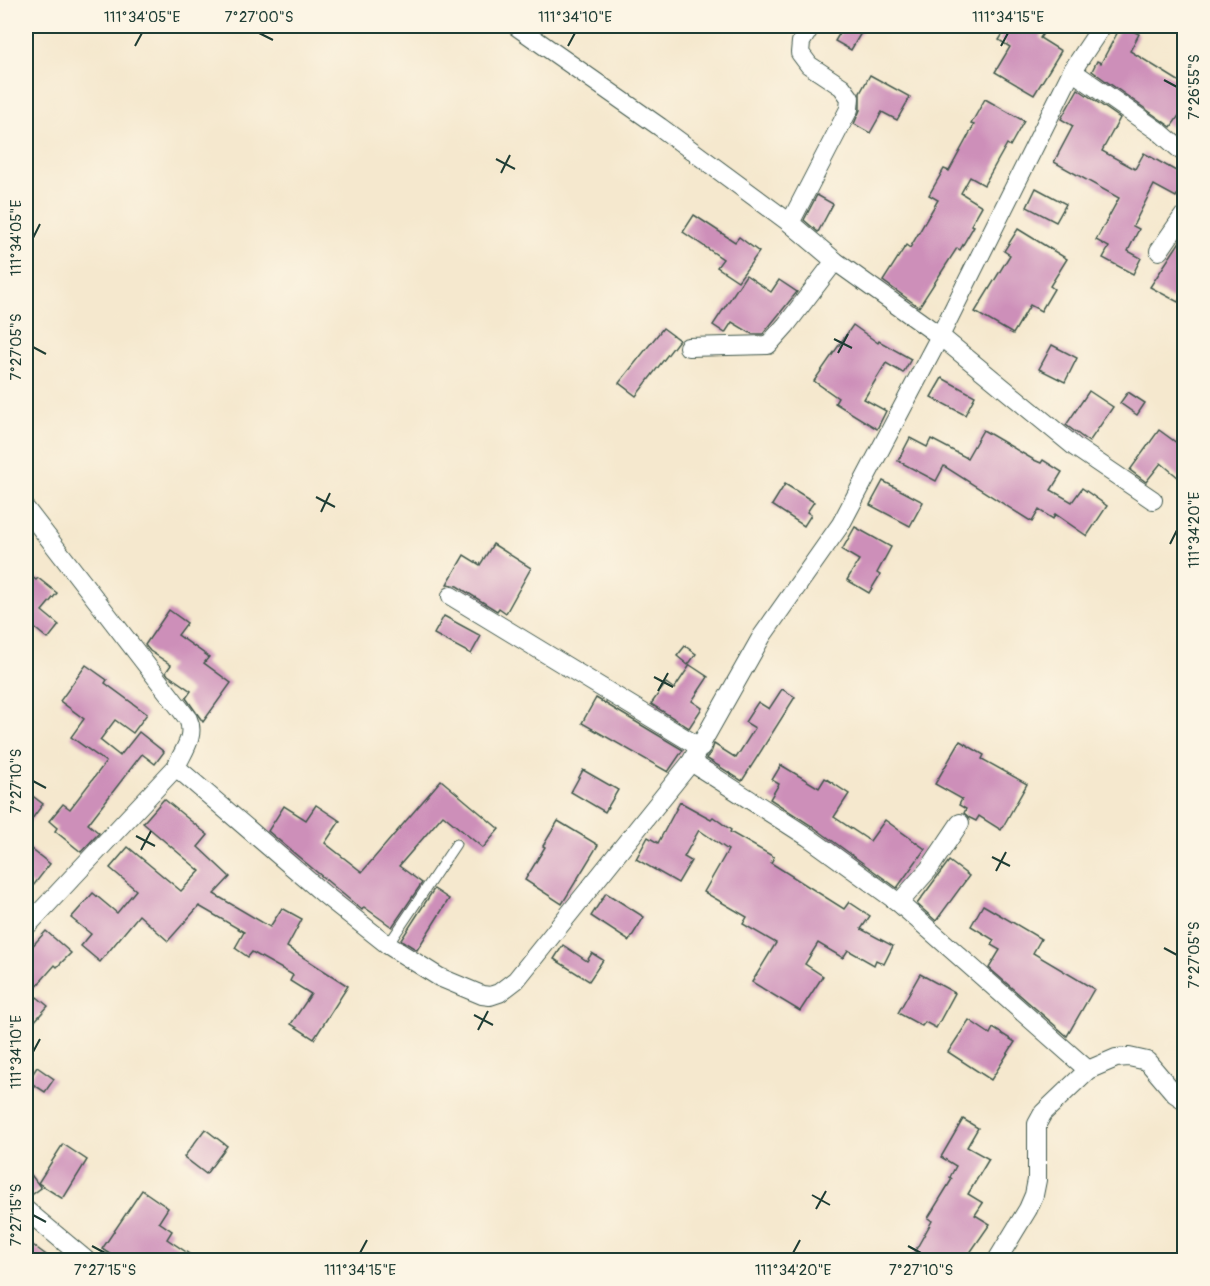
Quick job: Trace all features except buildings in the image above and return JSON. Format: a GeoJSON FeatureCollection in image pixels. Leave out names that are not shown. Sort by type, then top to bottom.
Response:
{"type":"FeatureCollection","features":[{"type":"Feature","properties":{"kind":"street"},"geometry":{"type":"LineString","coordinates":[[516,26],[660,127],[790,223],[835,261],[940,336],[1075,447],[1153,500]]}},
{"type":"Feature","properties":{"kind":"street"},"geometry":{"type":"LineString","coordinates":[[790,223],[849,109],[850,98],[842,87],[809,65],[800,53],[801,42],[811,26]]}},
{"type":"Feature","properties":{"kind":"street"},"geometry":{"type":"LineString","coordinates":[[176,767],[324,895],[388,945],[439,977],[482,994],[490,996],[500,993],[516,980],[696,755],[762,636],[841,524],[940,336],[1072,71],[1102,26]]}},
{"type":"Feature","properties":{"kind":"street"},"geometry":{"type":"LineString","coordinates":[[1072,71],[1161,133],[1185,153]]}},
{"type":"Feature","properties":{"kind":"street"},"geometry":{"type":"LineString","coordinates":[[1159,251],[1185,215]]}},
{"type":"Feature","properties":{"kind":"street"},"geometry":{"type":"LineString","coordinates":[[688,347],[768,345],[835,261]]}},
{"type":"Feature","properties":{"kind":"street"},"geometry":{"type":"LineString","coordinates":[[26,509],[188,719],[191,727],[191,736],[176,767],[28,920]]}},
{"type":"Feature","properties":{"kind":"street"},"geometry":{"type":"LineString","coordinates":[[452,596],[696,755],[898,903],[1088,1070]]}},
{"type":"Feature","properties":{"kind":"street"},"geometry":{"type":"LineString","coordinates":[[898,903],[929,869],[960,823]]}},
{"type":"Feature","properties":{"kind":"street"},"geometry":{"type":"LineString","coordinates":[[997,1260],[1034,1195],[1037,1180],[1037,1124],[1043,1113],[1088,1070],[1116,1058],[1129,1057],[1147,1061],[1175,1094],[1185,1100]]}},
{"type":"Feature","properties":{"kind":"street"},"geometry":{"type":"LineString","coordinates":[[26,1210],[86,1260]]}},
{"type":"Feature","properties":{"kind":"lane"},"geometry":{"type":"LineString","coordinates":[[388,945],[456,844]]}}]}
